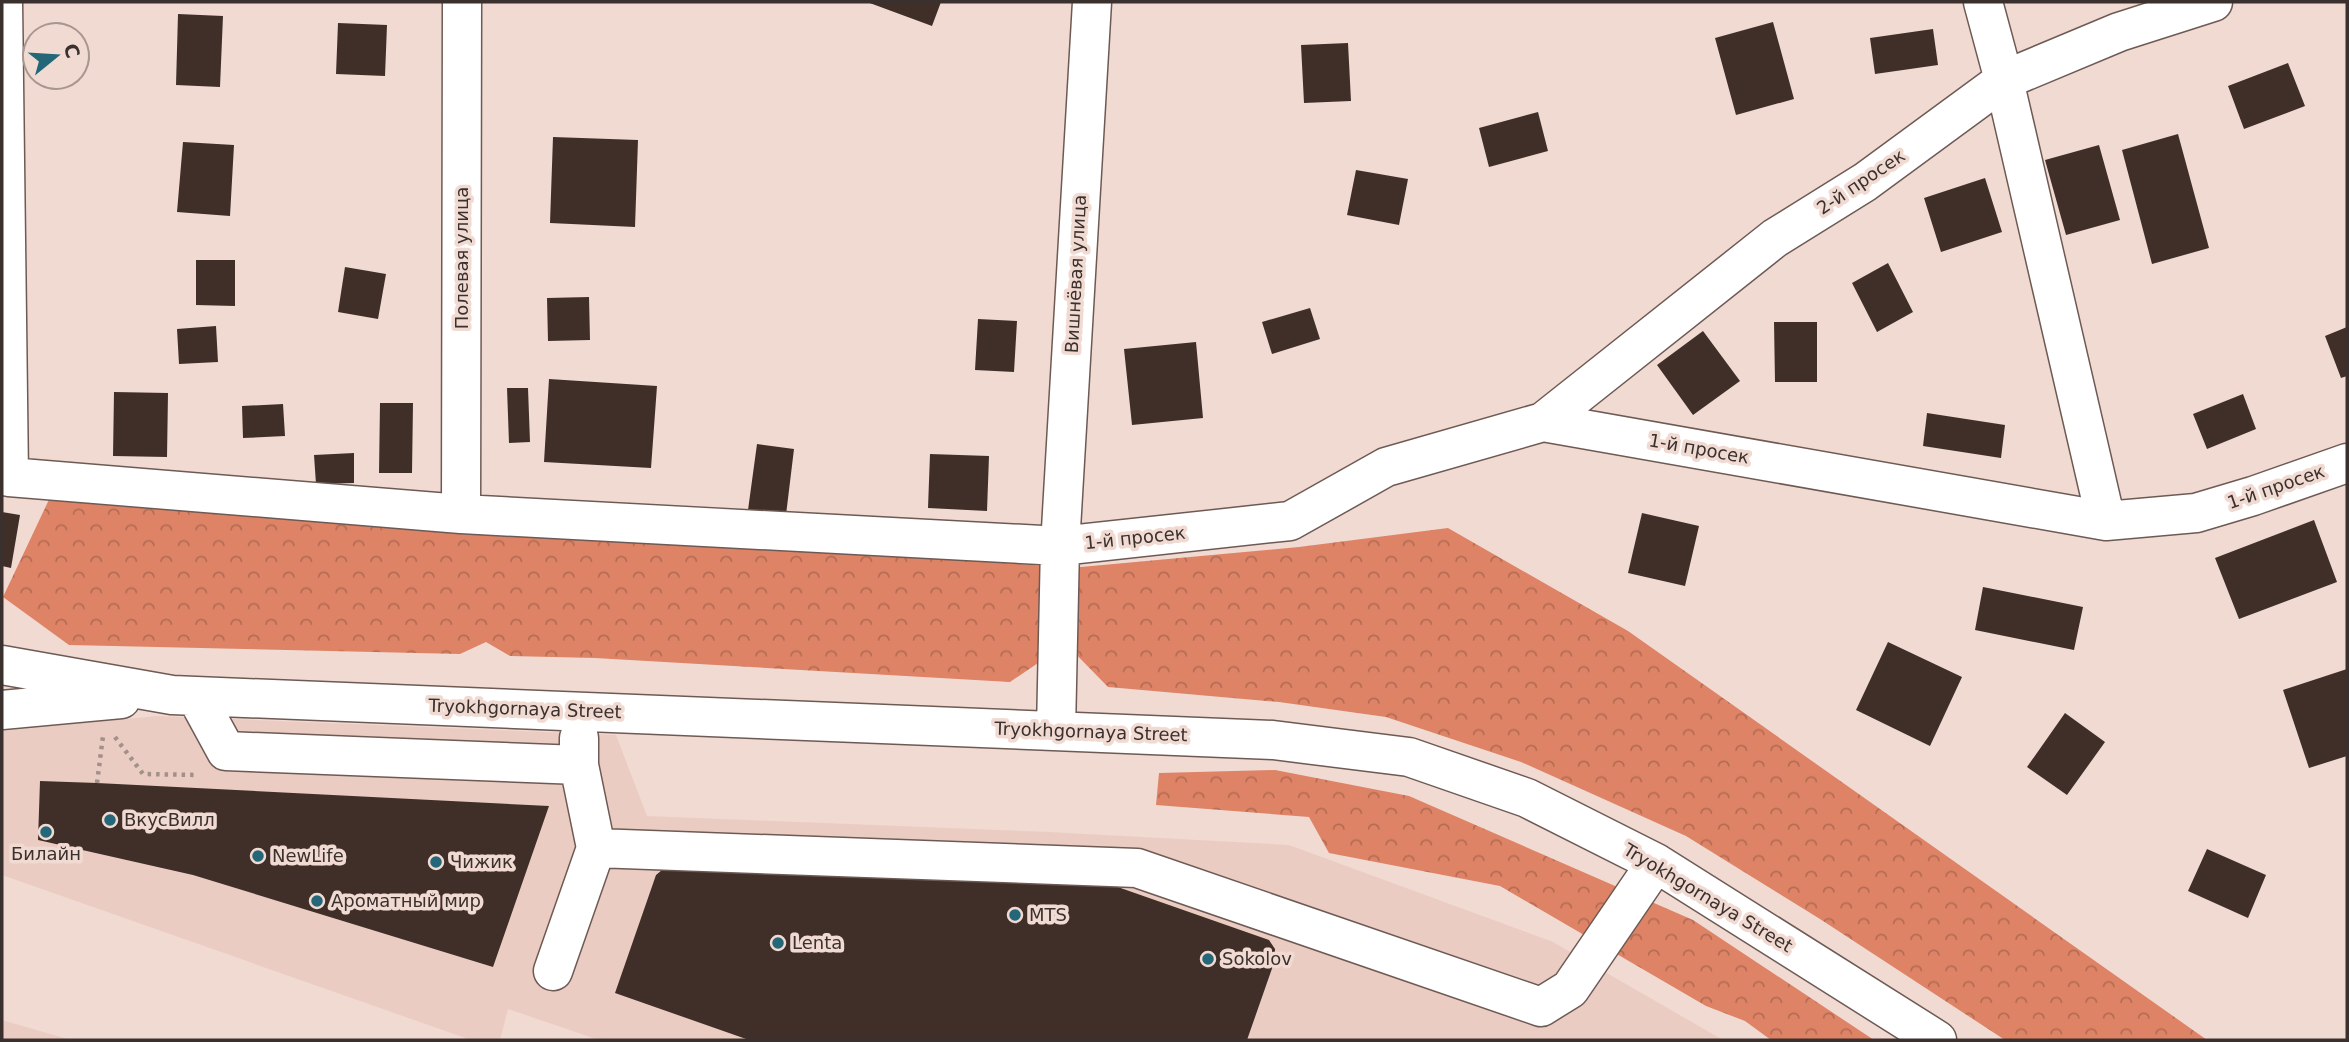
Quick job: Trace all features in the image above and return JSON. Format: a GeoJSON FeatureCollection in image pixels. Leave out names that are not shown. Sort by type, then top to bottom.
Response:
{"type":"FeatureCollection","features":[{"type":"Feature","properties":{"kind":"street","name":"1-й просек"},"geometry":{"type":"LineString","coordinates":[[3,2],[9,477],[461,514],[1059,546],[1290,521],[1386,467],[1544,422],[2106,521],[2196,513],[2347,463]]}},
{"type":"Feature","properties":{"kind":"street","name":"Полевая улица"},"geometry":{"type":"LineString","coordinates":[[461,514],[462,2]]}},
{"type":"Feature","properties":{"kind":"street","name":"Вишнёвая улица"},"geometry":{"type":"LineString","coordinates":[[1056,730],[1059,546],[1092,2]]}},
{"type":"Feature","properties":{"kind":"street"},"geometry":{"type":"LineString","coordinates":[[1983,2],[2004,80],[2106,521]]}},
{"type":"Feature","properties":{"kind":"street","name":"2-й просек"},"geometry":{"type":"LineString","coordinates":[[1544,422],[1775,238],[1865,183],[2004,80],[2119,32],[2213,2]]}},
{"type":"Feature","properties":{"kind":"street"},"geometry":{"type":"LineString","coordinates":[[10,664],[184,696],[226,751],[579,765]]}},
{"type":"Feature","properties":{"kind":"street"},"geometry":{"type":"LineString","coordinates":[[2,710],[184,696]]}},
{"type":"Feature","properties":{"kind":"street","name":"Tryokhgornaya Street"},"geometry":{"type":"LineString","coordinates":[[184,696],[1273,740],[1409,757],[1527,798],[1656,863],[1937,1040]]}},
{"type":"Feature","properties":{"kind":"street"},"geometry":{"type":"LineString","coordinates":[[553,971],[596,848],[579,765],[579,712]]}},
{"type":"Feature","properties":{"kind":"street"},"geometry":{"type":"LineString","coordinates":[[596,848],[1137,868],[1541,1007],[1570,989],[1656,863]]}},
{"type":"Feature","properties":{"kind":"path"},"geometry":{"type":"LineString","coordinates":[[97,783],[105,725]]}},
{"type":"Feature","properties":{"kind":"shaded area"},"geometry":{"type":"Polygon","coordinates":[[[157,716],[616,735],[647,816],[1049,832],[1289,845],[1553,942],[1723,1040],[599,1040],[508,1009],[500,1040],[471,1040],[2,875],[2,731],[157,716]]]}},
{"type":"Feature","properties":{"kind":"shaded area"},"geometry":{"type":"Polygon","coordinates":[[[2,1020],[71,1040],[2,1040],[2,1020]]]}},
{"type":"Feature","properties":{"kind":"green space"},"geometry":{"type":"Polygon","coordinates":[[[54,489],[1070,568],[1299,547],[1448,528],[1628,631],[2207,1040],[2005,1040],[1820,919],[1686,836],[1521,762],[1386,717],[1279,702],[1108,687],[1066,644],[1010,682],[595,658],[510,656],[486,642],[460,654],[69,645],[3,597],[54,489]]]}},
{"type":"Feature","properties":{"kind":"green space"},"geometry":{"type":"Polygon","coordinates":[[[1275,770],[1409,796],[1693,920],[1874,1040],[1771,1040],[1745,1021],[1706,1006],[1500,886],[1329,853],[1309,817],[1156,805],[1159,773],[1275,770]]]}},
{"type":"Feature","properties":{"kind":"building"},"geometry":{"type":"Polygon","coordinates":[[[867,2],[941,2],[932,26],[867,2]]]}},
{"type":"Feature","properties":{"kind":"building"},"geometry":{"type":"Polygon","coordinates":[[[178,14],[223,16],[220,87],[176,85],[178,14]]]}},
{"type":"Feature","properties":{"kind":"building"},"geometry":{"type":"Polygon","coordinates":[[[1773,22],[1794,99],[1736,115],[1715,38],[1773,22]]]}},
{"type":"Feature","properties":{"kind":"building"},"geometry":{"type":"Polygon","coordinates":[[[338,23],[387,25],[385,76],[336,74],[338,23]]]}},
{"type":"Feature","properties":{"kind":"building"},"geometry":{"type":"Polygon","coordinates":[[[1933,29],[1938,65],[1875,74],[1870,38],[1933,29]]]}},
{"type":"Feature","properties":{"kind":"building"},"geometry":{"type":"Polygon","coordinates":[[[1348,43],[1351,101],[1304,103],[1301,45],[1348,43]]]}},
{"type":"Feature","properties":{"kind":"building"},"geometry":{"type":"Polygon","coordinates":[[[2288,63],[2305,106],[2244,129],[2228,86],[2288,63]]]}},
{"type":"Feature","properties":{"kind":"building"},"geometry":{"type":"Polygon","coordinates":[[[1538,112],[1548,151],[1489,167],[1479,128],[1538,112]]]}},
{"type":"Feature","properties":{"kind":"building"},"geometry":{"type":"Polygon","coordinates":[[[2178,134],[2209,248],[2152,264],[2122,150],[2178,134]]]}},
{"type":"Feature","properties":{"kind":"building"},"geometry":{"type":"Polygon","coordinates":[[[553,137],[638,140],[635,227],[550,223],[553,137]]]}},
{"type":"Feature","properties":{"kind":"building"},"geometry":{"type":"Polygon","coordinates":[[[183,142],[234,145],[230,216],[177,212],[183,142]]]}},
{"type":"Feature","properties":{"kind":"building"},"geometry":{"type":"Polygon","coordinates":[[[2099,145],[2120,220],[2066,235],[2045,160],[2099,145]]]}},
{"type":"Feature","properties":{"kind":"building"},"geometry":{"type":"Polygon","coordinates":[[[1356,170],[1408,179],[1399,225],[1347,215],[1356,170]]]}},
{"type":"Feature","properties":{"kind":"building"},"geometry":{"type":"Polygon","coordinates":[[[1985,178],[2002,232],[1941,252],[1924,198],[1985,178]]]}},
{"type":"Feature","properties":{"kind":"building"},"geometry":{"type":"Polygon","coordinates":[[[196,260],[235,260],[235,306],[196,305],[196,260]]]}},
{"type":"Feature","properties":{"kind":"building"},"geometry":{"type":"Polygon","coordinates":[[[1888,263],[1913,312],[1877,332],[1852,283],[1888,263]]]}},
{"type":"Feature","properties":{"kind":"building"},"geometry":{"type":"Polygon","coordinates":[[[345,267],[386,274],[378,319],[338,312],[345,267]]]}},
{"type":"Feature","properties":{"kind":"building"},"geometry":{"type":"Polygon","coordinates":[[[589,297],[590,340],[548,341],[547,298],[589,297]]]}},
{"type":"Feature","properties":{"kind":"building"},"geometry":{"type":"Polygon","coordinates":[[[1310,308],[1320,339],[1272,354],[1262,322],[1310,308]]]}},
{"type":"Feature","properties":{"kind":"building"},"geometry":{"type":"Polygon","coordinates":[[[978,319],[1017,321],[1014,372],[975,370],[978,319]]]}},
{"type":"Feature","properties":{"kind":"building"},"geometry":{"type":"Polygon","coordinates":[[[1774,322],[1817,322],[1817,382],[1775,382],[1774,322]]]}},
{"type":"Feature","properties":{"kind":"building"},"geometry":{"type":"Polygon","coordinates":[[[216,326],[218,362],[179,364],[177,329],[216,326]]]}},
{"type":"Feature","properties":{"kind":"building"},"geometry":{"type":"Polygon","coordinates":[[[2347,327],[2347,376],[2341,378],[2325,336],[2347,327]]]}},
{"type":"Feature","properties":{"kind":"building"},"geometry":{"type":"Polygon","coordinates":[[[1703,331],[1740,381],[1693,415],[1657,365],[1703,331]]]}},
{"type":"Feature","properties":{"kind":"building"},"geometry":{"type":"Polygon","coordinates":[[[1196,342],[1203,418],[1132,425],[1124,349],[1196,342]]]}},
{"type":"Feature","properties":{"kind":"building"},"geometry":{"type":"Polygon","coordinates":[[[549,379],[657,386],[651,468],[544,462],[549,379]]]}},
{"type":"Feature","properties":{"kind":"building"},"geometry":{"type":"Polygon","coordinates":[[[507,388],[528,388],[530,442],[509,443],[507,388]]]}},
{"type":"Feature","properties":{"kind":"building"},"geometry":{"type":"Polygon","coordinates":[[[114,392],[168,393],[167,457],[113,456],[114,392]]]}},
{"type":"Feature","properties":{"kind":"building"},"geometry":{"type":"Polygon","coordinates":[[[2243,394],[2256,429],[2207,449],[2193,414],[2243,394]]]}},
{"type":"Feature","properties":{"kind":"building"},"geometry":{"type":"Polygon","coordinates":[[[380,403],[413,403],[412,473],[379,473],[380,403]]]}},
{"type":"Feature","properties":{"kind":"building"},"geometry":{"type":"Polygon","coordinates":[[[283,404],[285,436],[243,438],[242,406],[283,404]]]}},
{"type":"Feature","properties":{"kind":"building"},"geometry":{"type":"Polygon","coordinates":[[[1927,413],[2005,425],[2001,458],[1923,446],[1927,413]]]}},
{"type":"Feature","properties":{"kind":"building"},"geometry":{"type":"Polygon","coordinates":[[[757,444],[794,449],[786,515],[748,510],[757,444]]]}},
{"type":"Feature","properties":{"kind":"building"},"geometry":{"type":"Polygon","coordinates":[[[354,453],[354,483],[316,484],[314,455],[354,453]]]}},
{"type":"Feature","properties":{"kind":"building"},"geometry":{"type":"Polygon","coordinates":[[[930,454],[989,456],[987,511],[928,508],[930,454]]]}},
{"type":"Feature","properties":{"kind":"building"},"geometry":{"type":"Polygon","coordinates":[[[2,512],[20,515],[11,568],[2,566],[2,512]]]}},
{"type":"Feature","properties":{"kind":"building"},"geometry":{"type":"Polygon","coordinates":[[[1642,513],[1699,526],[1685,586],[1628,573],[1642,513]]]}},
{"type":"Feature","properties":{"kind":"building"},"geometry":{"type":"Polygon","coordinates":[[[2314,520],[2337,582],[2239,619],[2215,558],[2314,520]]]}},
{"type":"Feature","properties":{"kind":"building"},"geometry":{"type":"Polygon","coordinates":[[[1983,587],[2083,607],[2074,650],[1975,630],[1983,587]]]}},
{"type":"Feature","properties":{"kind":"building"},"geometry":{"type":"Polygon","coordinates":[[[1888,642],[1962,677],[1930,746],[1856,710],[1888,642]]]}},
{"type":"Feature","properties":{"kind":"building"},"geometry":{"type":"Polygon","coordinates":[[[2347,669],[2347,756],[2309,768],[2283,690],[2347,669]]]}},
{"type":"Feature","properties":{"kind":"building"},"geometry":{"type":"Polygon","coordinates":[[[2065,713],[2105,742],[2067,795],[2027,767],[2065,713]]]}},
{"type":"Feature","properties":{"kind":"building"},"geometry":{"type":"Polygon","coordinates":[[[40,781],[549,806],[493,967],[193,875],[38,840],[40,781]]]}},
{"type":"Feature","properties":{"kind":"building"},"geometry":{"type":"Polygon","coordinates":[[[2207,849],[2266,875],[2248,918],[2188,891],[2207,849]]]}},
{"type":"Feature","properties":{"kind":"building"},"geometry":{"type":"Polygon","coordinates":[[[662,870],[1112,885],[1269,940],[1275,949],[1275,960],[1247,1040],[749,1040],[615,993],[656,875],[662,870]]]}},
{"type":"Feature","properties":{"kind":"place","name":"ВкусВилл"},"geometry":{"type":"Point","coordinates":[110,820]}},
{"type":"Feature","properties":{"kind":"place","name":"Билайн"},"geometry":{"type":"Point","coordinates":[46,832]}},
{"type":"Feature","properties":{"kind":"place","name":"NewLife"},"geometry":{"type":"Point","coordinates":[258,856]}},
{"type":"Feature","properties":{"kind":"place","name":"Чижик"},"geometry":{"type":"Point","coordinates":[436,862]}},
{"type":"Feature","properties":{"kind":"place","name":"Ароматный мир"},"geometry":{"type":"Point","coordinates":[317,901]}},
{"type":"Feature","properties":{"kind":"place","name":"MTS"},"geometry":{"type":"Point","coordinates":[1015,915]}},
{"type":"Feature","properties":{"kind":"place","name":"Lenta"},"geometry":{"type":"Point","coordinates":[778,943]}},
{"type":"Feature","properties":{"kind":"place","name":"Sokolov"},"geometry":{"type":"Point","coordinates":[1208,959]}}]}
